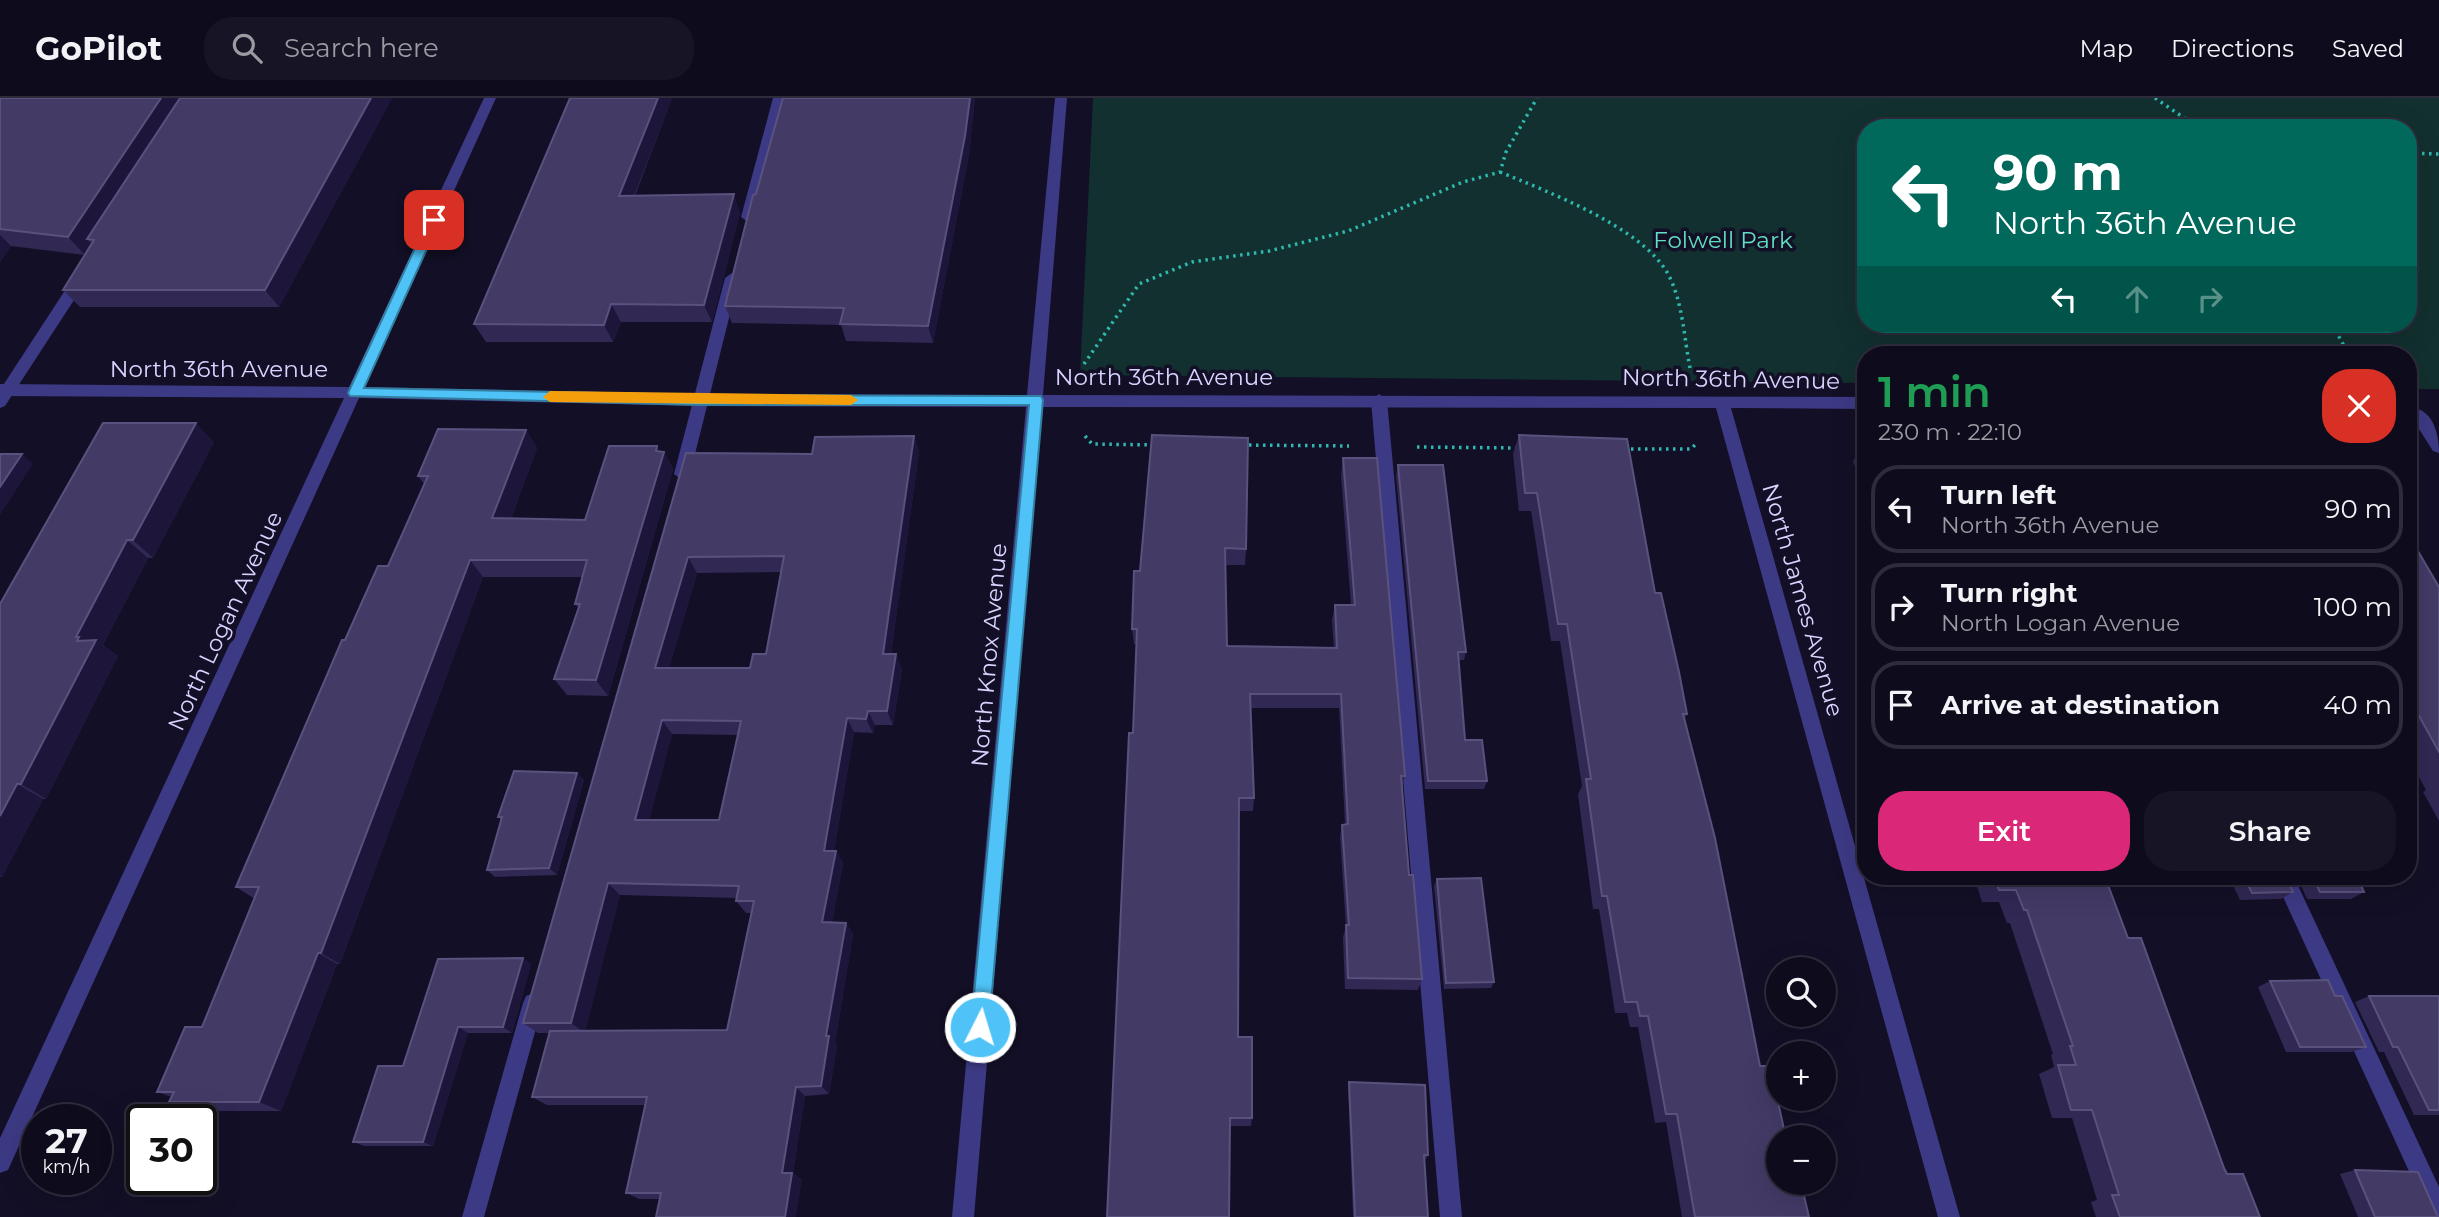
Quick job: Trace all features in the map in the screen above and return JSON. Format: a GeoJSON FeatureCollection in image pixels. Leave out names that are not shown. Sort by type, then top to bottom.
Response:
{"type":"FeatureCollection","features":[{"type":"Feature","properties":{"kind":"street","name":"North Logan Avenue"},"geometry":{"type":"LineString","coordinates":[[0,1162],[490,98]]}},
{"type":"Feature","properties":{"kind":"street"},"geometry":{"type":"LineString","coordinates":[[744,231],[779,98]]}},
{"type":"Feature","properties":{"kind":"street","name":"North Knox Avenue"},"geometry":{"type":"LineString","coordinates":[[963,1217],[1061,98]]}},
{"type":"Feature","properties":{"kind":"street"},"geometry":{"type":"LineString","coordinates":[[677,494],[737,258]]}},
{"type":"Feature","properties":{"kind":"street"},"geometry":{"type":"LineString","coordinates":[[3,394],[91,261]]}},
{"type":"Feature","properties":{"kind":"street","name":"North 36th Avenue"},"geometry":{"type":"LineString","coordinates":[[3,394],[355,393],[700,400],[1857,403]]}},
{"type":"Feature","properties":{"kind":"street"},"geometry":{"type":"LineString","coordinates":[[1379,400],[1451,1217]]}},
{"type":"Feature","properties":{"kind":"street","name":"North James Avenue"},"geometry":{"type":"LineString","coordinates":[[1722,402],[1949,1217]]}},
{"type":"Feature","properties":{"kind":"street"},"geometry":{"type":"LineString","coordinates":[[2417,415],[2439,415]]}},
{"type":"Feature","properties":{"kind":"street"},"geometry":{"type":"LineString","coordinates":[[2417,420],[2439,447]]}},
{"type":"Feature","properties":{"kind":"street"},"geometry":{"type":"LineString","coordinates":[[2288,885],[2439,1212]]}},
{"type":"Feature","properties":{"kind":"street"},"geometry":{"type":"LineString","coordinates":[[472,1217],[537,989]]}},
{"type":"Feature","properties":{"kind":"path"},"geometry":{"type":"LineString","coordinates":[[1500,172],[1503,154],[1531,115],[1537,98]]}},
{"type":"Feature","properties":{"kind":"path"},"geometry":{"type":"LineString","coordinates":[[2155,98],[2186,119]]}},
{"type":"Feature","properties":{"kind":"path"},"geometry":{"type":"LineString","coordinates":[[2417,153],[2439,154]]}},
{"type":"Feature","properties":{"kind":"path"},"geometry":{"type":"LineString","coordinates":[[1084,364],[1139,284],[1192,262],[1269,251],[1349,231],[1463,182],[1500,172],[1597,216],[1638,242],[1667,271],[1682,310],[1697,401]]}},
{"type":"Feature","properties":{"kind":"green space","name":"Folwell Park"},"geometry":{"type":"Polygon","coordinates":[[[1093,98],[2439,98],[2439,389],[2417,389],[2417,346],[1857,346],[1857,383],[1080,375],[1093,98]]]}},
{"type":"Feature","properties":{"kind":"building"},"geometry":{"type":"Polygon","coordinates":[[[0,98],[161,98],[68,237],[0,229],[0,98]]]}},
{"type":"Feature","properties":{"kind":"building"},"geometry":{"type":"Polygon","coordinates":[[[180,98],[371,98],[265,290],[63,290],[94,240],[87,239],[180,98]]]}},
{"type":"Feature","properties":{"kind":"building"},"geometry":{"type":"Polygon","coordinates":[[[570,98],[658,98],[619,196],[734,194],[704,305],[611,304],[604,325],[474,324],[570,98]]]}},
{"type":"Feature","properties":{"kind":"building"},"geometry":{"type":"Polygon","coordinates":[[[783,98],[970,98],[928,326],[840,324],[844,308],[725,306],[753,195],[756,194],[783,98]]]}},
{"type":"Feature","properties":{"kind":"building"},"geometry":{"type":"Polygon","coordinates":[[[103,423],[196,423],[133,540],[127,540],[76,637],[79,637],[77,641],[96,640],[21,784],[17,784],[0,816],[0,604],[103,423]]]}},
{"type":"Feature","properties":{"kind":"building"},"geometry":{"type":"Polygon","coordinates":[[[438,429],[526,430],[492,518],[585,520],[609,446],[657,446],[656,451],[664,452],[596,680],[554,679],[580,604],[575,604],[587,560],[470,560],[321,953],[318,953],[259,1102],[169,1102],[174,1092],[157,1092],[185,1027],[202,1027],[259,887],[236,887],[342,640],[345,640],[378,566],[388,566],[428,476],[418,476],[438,429]]]}},
{"type":"Feature","properties":{"kind":"building"},"geometry":{"type":"Polygon","coordinates":[[[1152,435],[1248,438],[1246,549],[1225,548],[1227,646],[1337,648],[1335,605],[1355,605],[1343,458],[1377,458],[1405,776],[1401,776],[1409,875],[1413,875],[1422,979],[1348,978],[1346,925],[1349,925],[1342,825],[1348,824],[1341,694],[1250,694],[1254,798],[1239,798],[1238,1037],[1252,1037],[1252,1118],[1230,1118],[1229,1217],[1107,1217],[1129,733],[1133,733],[1137,629],[1132,629],[1134,571],[1140,571],[1152,435]]]}},
{"type":"Feature","properties":{"kind":"building"},"geometry":{"type":"Polygon","coordinates":[[[1519,435],[1627,439],[1655,593],[1661,593],[1679,672],[1687,714],[1683,714],[1715,838],[1760,1066],[1766,1066],[1766,1111],[1780,1111],[1783,1125],[1766,1125],[1766,1195],[1804,1195],[1809,1217],[1695,1217],[1677,1114],[1666,1114],[1648,1016],[1640,1016],[1637,1002],[1625,1002],[1607,896],[1602,896],[1586,779],[1591,779],[1567,624],[1558,624],[1537,493],[1525,493],[1519,435]]]}},
{"type":"Feature","properties":{"kind":"building"},"geometry":{"type":"Polygon","coordinates":[[[914,436],[883,654],[896,654],[887,711],[868,711],[866,719],[847,718],[824,851],[836,851],[822,922],[846,923],[826,1036],[829,1036],[821,1086],[796,1087],[782,1173],[792,1173],[785,1217],[656,1217],[661,1193],[626,1193],[647,1097],[532,1097],[550,1031],[727,1030],[754,901],[736,901],[739,886],[608,883],[571,1023],[523,1023],[686,453],[812,454],[815,437],[914,436]],[[784,556],[688,557],[655,668],[750,668],[753,654],[766,654],[784,556]],[[662,720],[635,820],[719,820],[741,721],[662,720]]]}},
{"type":"Feature","properties":{"kind":"building"},"geometry":{"type":"Polygon","coordinates":[[[0,454],[22,454],[0,487],[0,454]]]}},
{"type":"Feature","properties":{"kind":"building"},"geometry":{"type":"Polygon","coordinates":[[[1398,465],[1443,465],[1466,652],[1458,652],[1465,740],[1482,740],[1487,781],[1428,781],[1398,465]]]}},
{"type":"Feature","properties":{"kind":"building"},"geometry":{"type":"Polygon","coordinates":[[[2417,549],[2439,587],[2439,752],[2417,712],[2417,549]]]}},
{"type":"Feature","properties":{"kind":"building"},"geometry":{"type":"Polygon","coordinates":[[[514,771],[577,773],[549,868],[487,870],[502,817],[498,817],[514,771]]]}},
{"type":"Feature","properties":{"kind":"building"},"geometry":{"type":"Polygon","coordinates":[[[1481,878],[1494,982],[1446,983],[1437,879],[1481,878]]]}},
{"type":"Feature","properties":{"kind":"building"},"geometry":{"type":"Polygon","coordinates":[[[1997,885],[2108,885],[2128,938],[2141,938],[2224,1168],[2227,1174],[2243,1174],[2260,1217],[2120,1217],[2112,1195],[2119,1195],[2092,1110],[2071,1110],[2058,1065],[2076,1065],[2070,1046],[2073,1046],[2027,910],[2024,910],[2016,890],[1999,890],[1997,885]]]}},
{"type":"Feature","properties":{"kind":"building"},"geometry":{"type":"Polygon","coordinates":[[[2248,885],[2290,885],[2293,892],[2252,893],[2248,885]]]}},
{"type":"Feature","properties":{"kind":"building"},"geometry":{"type":"Polygon","coordinates":[[[2317,885],[2361,885],[2364,892],[2320,892],[2317,885]]]}},
{"type":"Feature","properties":{"kind":"building"},"geometry":{"type":"Polygon","coordinates":[[[523,958],[503,1027],[458,1027],[423,1142],[353,1142],[378,1066],[403,1066],[438,959],[523,958]]]}},
{"type":"Feature","properties":{"kind":"building"},"geometry":{"type":"Polygon","coordinates":[[[2328,980],[2335,996],[2342,996],[2366,1047],[2300,1047],[2270,981],[2328,980]]]}},
{"type":"Feature","properties":{"kind":"building"},"geometry":{"type":"Polygon","coordinates":[[[2369,996],[2439,996],[2439,1110],[2429,1110],[2398,1047],[2393,1047],[2369,996]]]}},
{"type":"Feature","properties":{"kind":"building"},"geometry":{"type":"Polygon","coordinates":[[[1349,1082],[1425,1085],[1428,1155],[1424,1155],[1428,1217],[1355,1217],[1349,1082]]]}},
{"type":"Feature","properties":{"kind":"building"},"geometry":{"type":"Polygon","coordinates":[[[2355,1170],[2418,1172],[2438,1217],[2375,1217],[2355,1170]]]}},
{"type":"Feature","properties":{"kind":"slow traffic"},"geometry":{"type":"LineString","coordinates":[[550,397],[851,400]]}},
{"type":"Feature","properties":{"kind":"route"},"geometry":{"type":"LineString","coordinates":[[434,220],[355,393],[700,400],[1036,400],[980,1027]]}}]}
